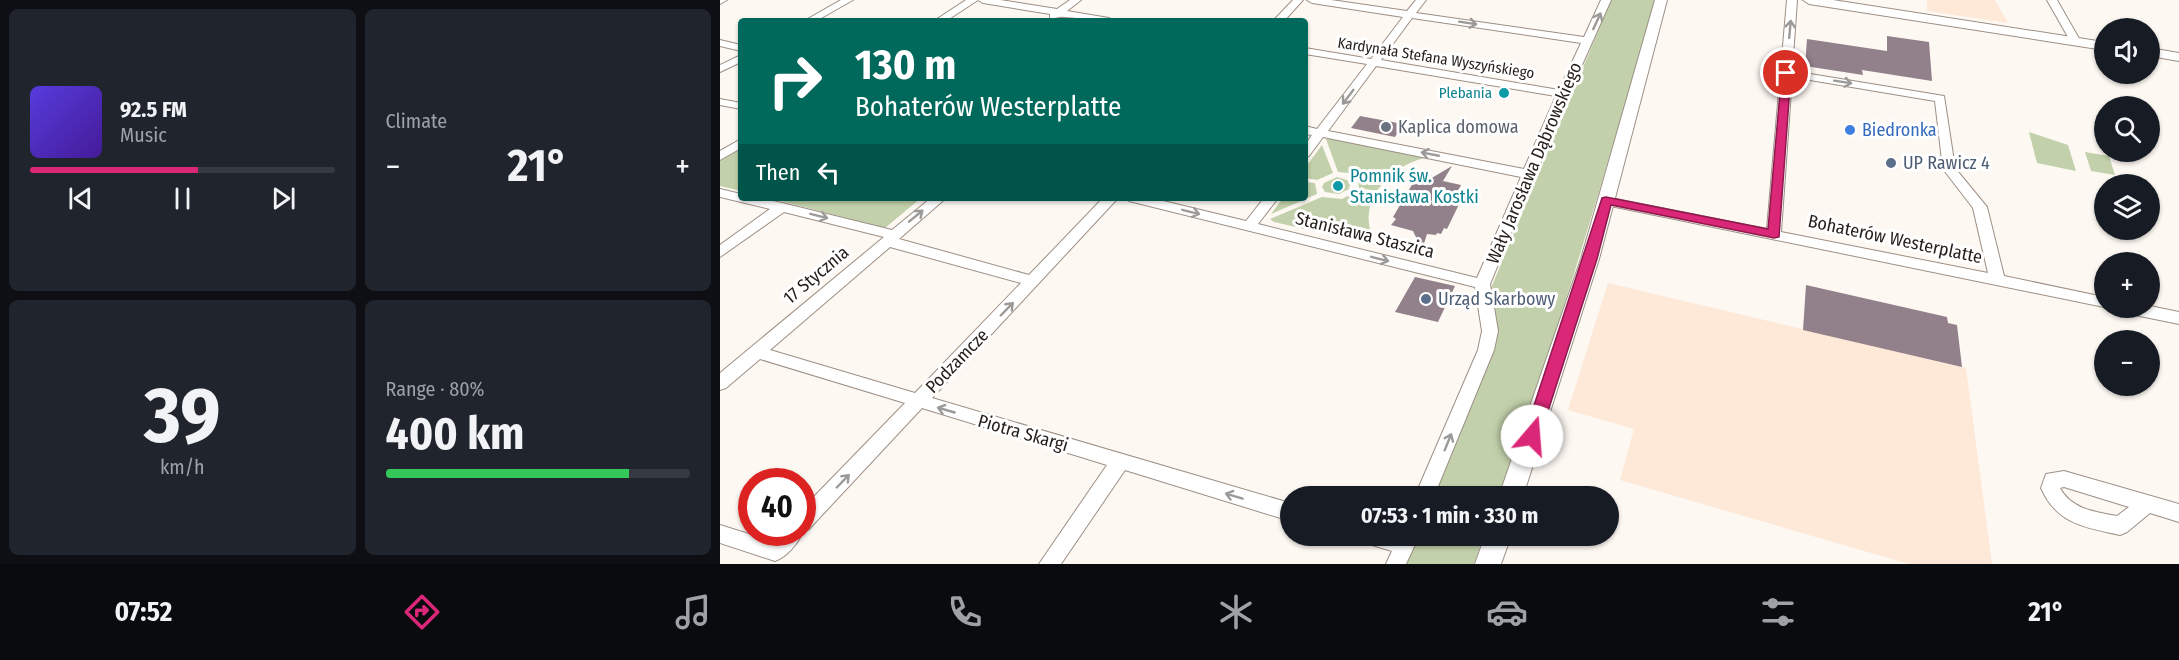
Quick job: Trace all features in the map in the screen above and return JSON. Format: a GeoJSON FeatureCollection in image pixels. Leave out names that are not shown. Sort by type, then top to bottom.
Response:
{"type":"FeatureCollection","features":[{"type":"Feature","properties":{"kind":"street"},"geometry":{"type":"LineString","coordinates":[[815,18],[848,0]]}},
{"type":"Feature","properties":{"kind":"street"},"geometry":{"type":"LineString","coordinates":[[944,18],[973,0]]}},
{"type":"Feature","properties":{"kind":"street"},"geometry":{"type":"LineString","coordinates":[[983,0],[1090,18]]}},
{"type":"Feature","properties":{"kind":"street"},"geometry":{"type":"LineString","coordinates":[[1050,18],[1076,0]]}},
{"type":"Feature","properties":{"kind":"street"},"geometry":{"type":"LineString","coordinates":[[1281,18],[1298,0]]}},
{"type":"Feature","properties":{"kind":"street"},"geometry":{"type":"LineString","coordinates":[[1312,0],[1587,41]]}},
{"type":"Feature","properties":{"kind":"street"},"geometry":{"type":"LineString","coordinates":[[1308,149],[1421,0]]}},
{"type":"Feature","properties":{"kind":"street","name":"Wały Jarosława Dąbrowskiego"},"geometry":{"type":"LineString","coordinates":[[1429,486],[1486,350],[1490,331],[1482,284],[1528,174],[1606,0]]}},
{"type":"Feature","properties":{"kind":"street"},"geometry":{"type":"LineString","coordinates":[[1514,486],[1590,259],[1661,0]]}},
{"type":"Feature","properties":{"kind":"street"},"geometry":{"type":"LineString","coordinates":[[1774,234],[1792,0]]}},
{"type":"Feature","properties":{"kind":"street"},"geometry":{"type":"LineString","coordinates":[[1809,0],[2094,45]]}},
{"type":"Feature","properties":{"kind":"street"},"geometry":{"type":"LineString","coordinates":[[2052,0],[2076,42]]}},
{"type":"Feature","properties":{"kind":"street"},"geometry":{"type":"LineString","coordinates":[[720,44],[738,47]]}},
{"type":"Feature","properties":{"kind":"street","name":"Kardynała Stefana Wyszyńskiego"},"geometry":{"type":"LineString","coordinates":[[1308,52],[1563,94]]}},
{"type":"Feature","properties":{"kind":"street"},"geometry":{"type":"LineString","coordinates":[[2160,54],[2179,57]]}},
{"type":"Feature","properties":{"kind":"street"},"geometry":{"type":"LineString","coordinates":[[720,69],[738,60]]}},
{"type":"Feature","properties":{"kind":"street"},"geometry":{"type":"LineString","coordinates":[[1786,73],[1940,98],[1949,169],[1980,207],[1997,280]]}},
{"type":"Feature","properties":{"kind":"street"},"geometry":{"type":"LineString","coordinates":[[720,102],[738,105]]}},
{"type":"Feature","properties":{"kind":"street"},"geometry":{"type":"LineString","coordinates":[[1308,131],[1528,174]]}},
{"type":"Feature","properties":{"kind":"street"},"geometry":{"type":"LineString","coordinates":[[720,156],[738,145]]}},
{"type":"Feature","properties":{"kind":"street"},"geometry":{"type":"LineString","coordinates":[[720,193],[738,197]]}},
{"type":"Feature","properties":{"kind":"street"},"geometry":{"type":"LineString","coordinates":[[755,201],[1034,281]]}},
{"type":"Feature","properties":{"kind":"street","name":"17 Stycznia"},"geometry":{"type":"LineString","coordinates":[[720,383],[935,201]]}},
{"type":"Feature","properties":{"kind":"street","name":"Podzamcze"},"geometry":{"type":"LineString","coordinates":[[816,508],[1108,201]]}},
{"type":"Feature","properties":{"kind":"street","name":"Stanisława Staszica"},"geometry":{"type":"LineString","coordinates":[[1146,201],[1482,284]]}},
{"type":"Feature","properties":{"kind":"street"},"geometry":{"type":"LineString","coordinates":[[1249,226],[1269,201]]}},
{"type":"Feature","properties":{"kind":"street","name":"Bohaterów Westerplatte"},"geometry":{"type":"LineString","coordinates":[[1606,201],[2094,300]]}},
{"type":"Feature","properties":{"kind":"street"},"geometry":{"type":"LineString","coordinates":[[720,252],[782,207]]}},
{"type":"Feature","properties":{"kind":"street"},"geometry":{"type":"LineString","coordinates":[[2160,314],[2179,318]]}},
{"type":"Feature","properties":{"kind":"street","name":"Piotra Skargi"},"geometry":{"type":"LineString","coordinates":[[757,352],[1280,509]]}},
{"type":"Feature","properties":{"kind":"street"},"geometry":{"type":"LineString","coordinates":[[1048,564],[1120,462]]}},
{"type":"Feature","properties":{"kind":"street"},"geometry":{"type":"LineString","coordinates":[[2146,504],[2179,513]]}},
{"type":"Feature","properties":{"kind":"street"},"geometry":{"type":"LineString","coordinates":[[720,534],[772,558],[782,546]]}},
{"type":"Feature","properties":{"kind":"street"},"geometry":{"type":"LineString","coordinates":[[1488,564],[1494,546]]}},
{"type":"Feature","properties":{"kind":"shaded area"},"geometry":{"type":"Polygon","coordinates":[[[1927,0],[1995,0],[2008,23],[1927,11],[1927,0]]]}},
{"type":"Feature","properties":{"kind":"shaded area"},"geometry":{"type":"Polygon","coordinates":[[[1608,283],[1966,368],[1992,564],[1909,564],[1620,480],[1634,429],[1568,410],[1608,283]]]}},
{"type":"Feature","properties":{"kind":"green space"},"geometry":{"type":"Polygon","coordinates":[[[1611,0],[1655,0],[1582,250],[1503,486],[1438,486],[1492,353],[1495,320],[1491,288],[1611,0]]]}},
{"type":"Feature","properties":{"kind":"green space"},"geometry":{"type":"Polygon","coordinates":[[[2029,132],[2068,145],[2076,171],[2037,163],[2029,132]]]}},
{"type":"Feature","properties":{"kind":"green space"},"geometry":{"type":"Polygon","coordinates":[[[1326,139],[1429,157],[1400,169],[1377,191],[1359,188],[1358,180],[1348,173],[1338,172],[1326,139]]]}},
{"type":"Feature","properties":{"kind":"green space"},"geometry":{"type":"Polygon","coordinates":[[[1322,145],[1333,173],[1317,180],[1308,178],[1308,164],[1322,145]]]}},
{"type":"Feature","properties":{"kind":"green space"},"geometry":{"type":"Polygon","coordinates":[[[738,149],[738,190],[720,186],[720,160],[738,149]]]}},
{"type":"Feature","properties":{"kind":"green space"},"geometry":{"type":"Polygon","coordinates":[[[2085,152],[2094,154],[2094,162],[2111,162],[2115,174],[2109,174],[2091,171],[2085,152]]]}},
{"type":"Feature","properties":{"kind":"green space"},"geometry":{"type":"Polygon","coordinates":[[[1337,177],[1347,180],[1350,184],[1349,189],[1339,194],[1325,192],[1322,187],[1324,183],[1337,177]]]}},
{"type":"Feature","properties":{"kind":"green space"},"geometry":{"type":"Polygon","coordinates":[[[1308,182],[1315,183],[1317,194],[1308,198],[1308,182]]]}},
{"type":"Feature","properties":{"kind":"green space"},"geometry":{"type":"Polygon","coordinates":[[[1357,191],[1375,195],[1370,207],[1369,220],[1375,245],[1274,222],[1270,219],[1322,197],[1342,199],[1357,191]]]}},
{"type":"Feature","properties":{"kind":"green space"},"geometry":{"type":"Polygon","coordinates":[[[781,201],[917,201],[885,228],[781,201]]]}},
{"type":"Feature","properties":{"kind":"green space"},"geometry":{"type":"Polygon","coordinates":[[[1281,201],[1301,201],[1271,214],[1281,201]]]}},
{"type":"Feature","properties":{"kind":"green space"},"geometry":{"type":"Polygon","coordinates":[[[1412,546],[1480,546],[1474,564],[1404,564],[1412,546]]]}},
{"type":"Feature","properties":{"kind":"building"},"geometry":{"type":"Polygon","coordinates":[[[1887,36],[1929,42],[1932,81],[1862,70],[1863,75],[1805,66],[1807,39],[1887,51],[1887,36]]]}},
{"type":"Feature","properties":{"kind":"building"},"geometry":{"type":"Polygon","coordinates":[[[1360,116],[1403,124],[1395,137],[1351,128],[1360,116]]]}},
{"type":"Feature","properties":{"kind":"building"},"geometry":{"type":"Polygon","coordinates":[[[1452,166],[1443,181],[1461,185],[1458,191],[1465,192],[1447,229],[1444,228],[1441,234],[1427,234],[1422,250],[1413,231],[1391,225],[1396,219],[1393,217],[1413,183],[1421,184],[1424,178],[1430,179],[1452,166]]]}},
{"type":"Feature","properties":{"kind":"building","name":"Urząd Skarbowy"},"geometry":{"type":"Polygon","coordinates":[[[1415,277],[1455,286],[1438,322],[1395,312],[1415,277]]]}},
{"type":"Feature","properties":{"kind":"building"},"geometry":{"type":"Polygon","coordinates":[[[1806,285],[1947,317],[1948,323],[1957,325],[1962,367],[1803,330],[1806,285]]]}},
{"type":"Feature","properties":{"kind":"place","name":"Plebania"},"geometry":{"type":"Point","coordinates":[1504,93]}},
{"type":"Feature","properties":{"kind":"place","name":"Kaplica domowa"},"geometry":{"type":"Point","coordinates":[1386,127]}},
{"type":"Feature","properties":{"kind":"place","name":"Biedronka"},"geometry":{"type":"Point","coordinates":[1850,130]}},
{"type":"Feature","properties":{"kind":"place","name":"UP Rawicz 4"},"geometry":{"type":"Point","coordinates":[1891,163]}},
{"type":"Feature","properties":{"kind":"place","name":"Pomnik św. Stanisława Kostki"},"geometry":{"type":"Point","coordinates":[1338,186]}},
{"type":"Feature","properties":{"kind":"place","name":"Urząd Skarbowy"},"geometry":{"type":"Point","coordinates":[1426,299]}},
{"type":"Feature","properties":{"kind":"route"},"geometry":{"type":"LineString","coordinates":[[1532,436],[1590,259],[1606,201],[1774,234],[1786,73]]}}]}
